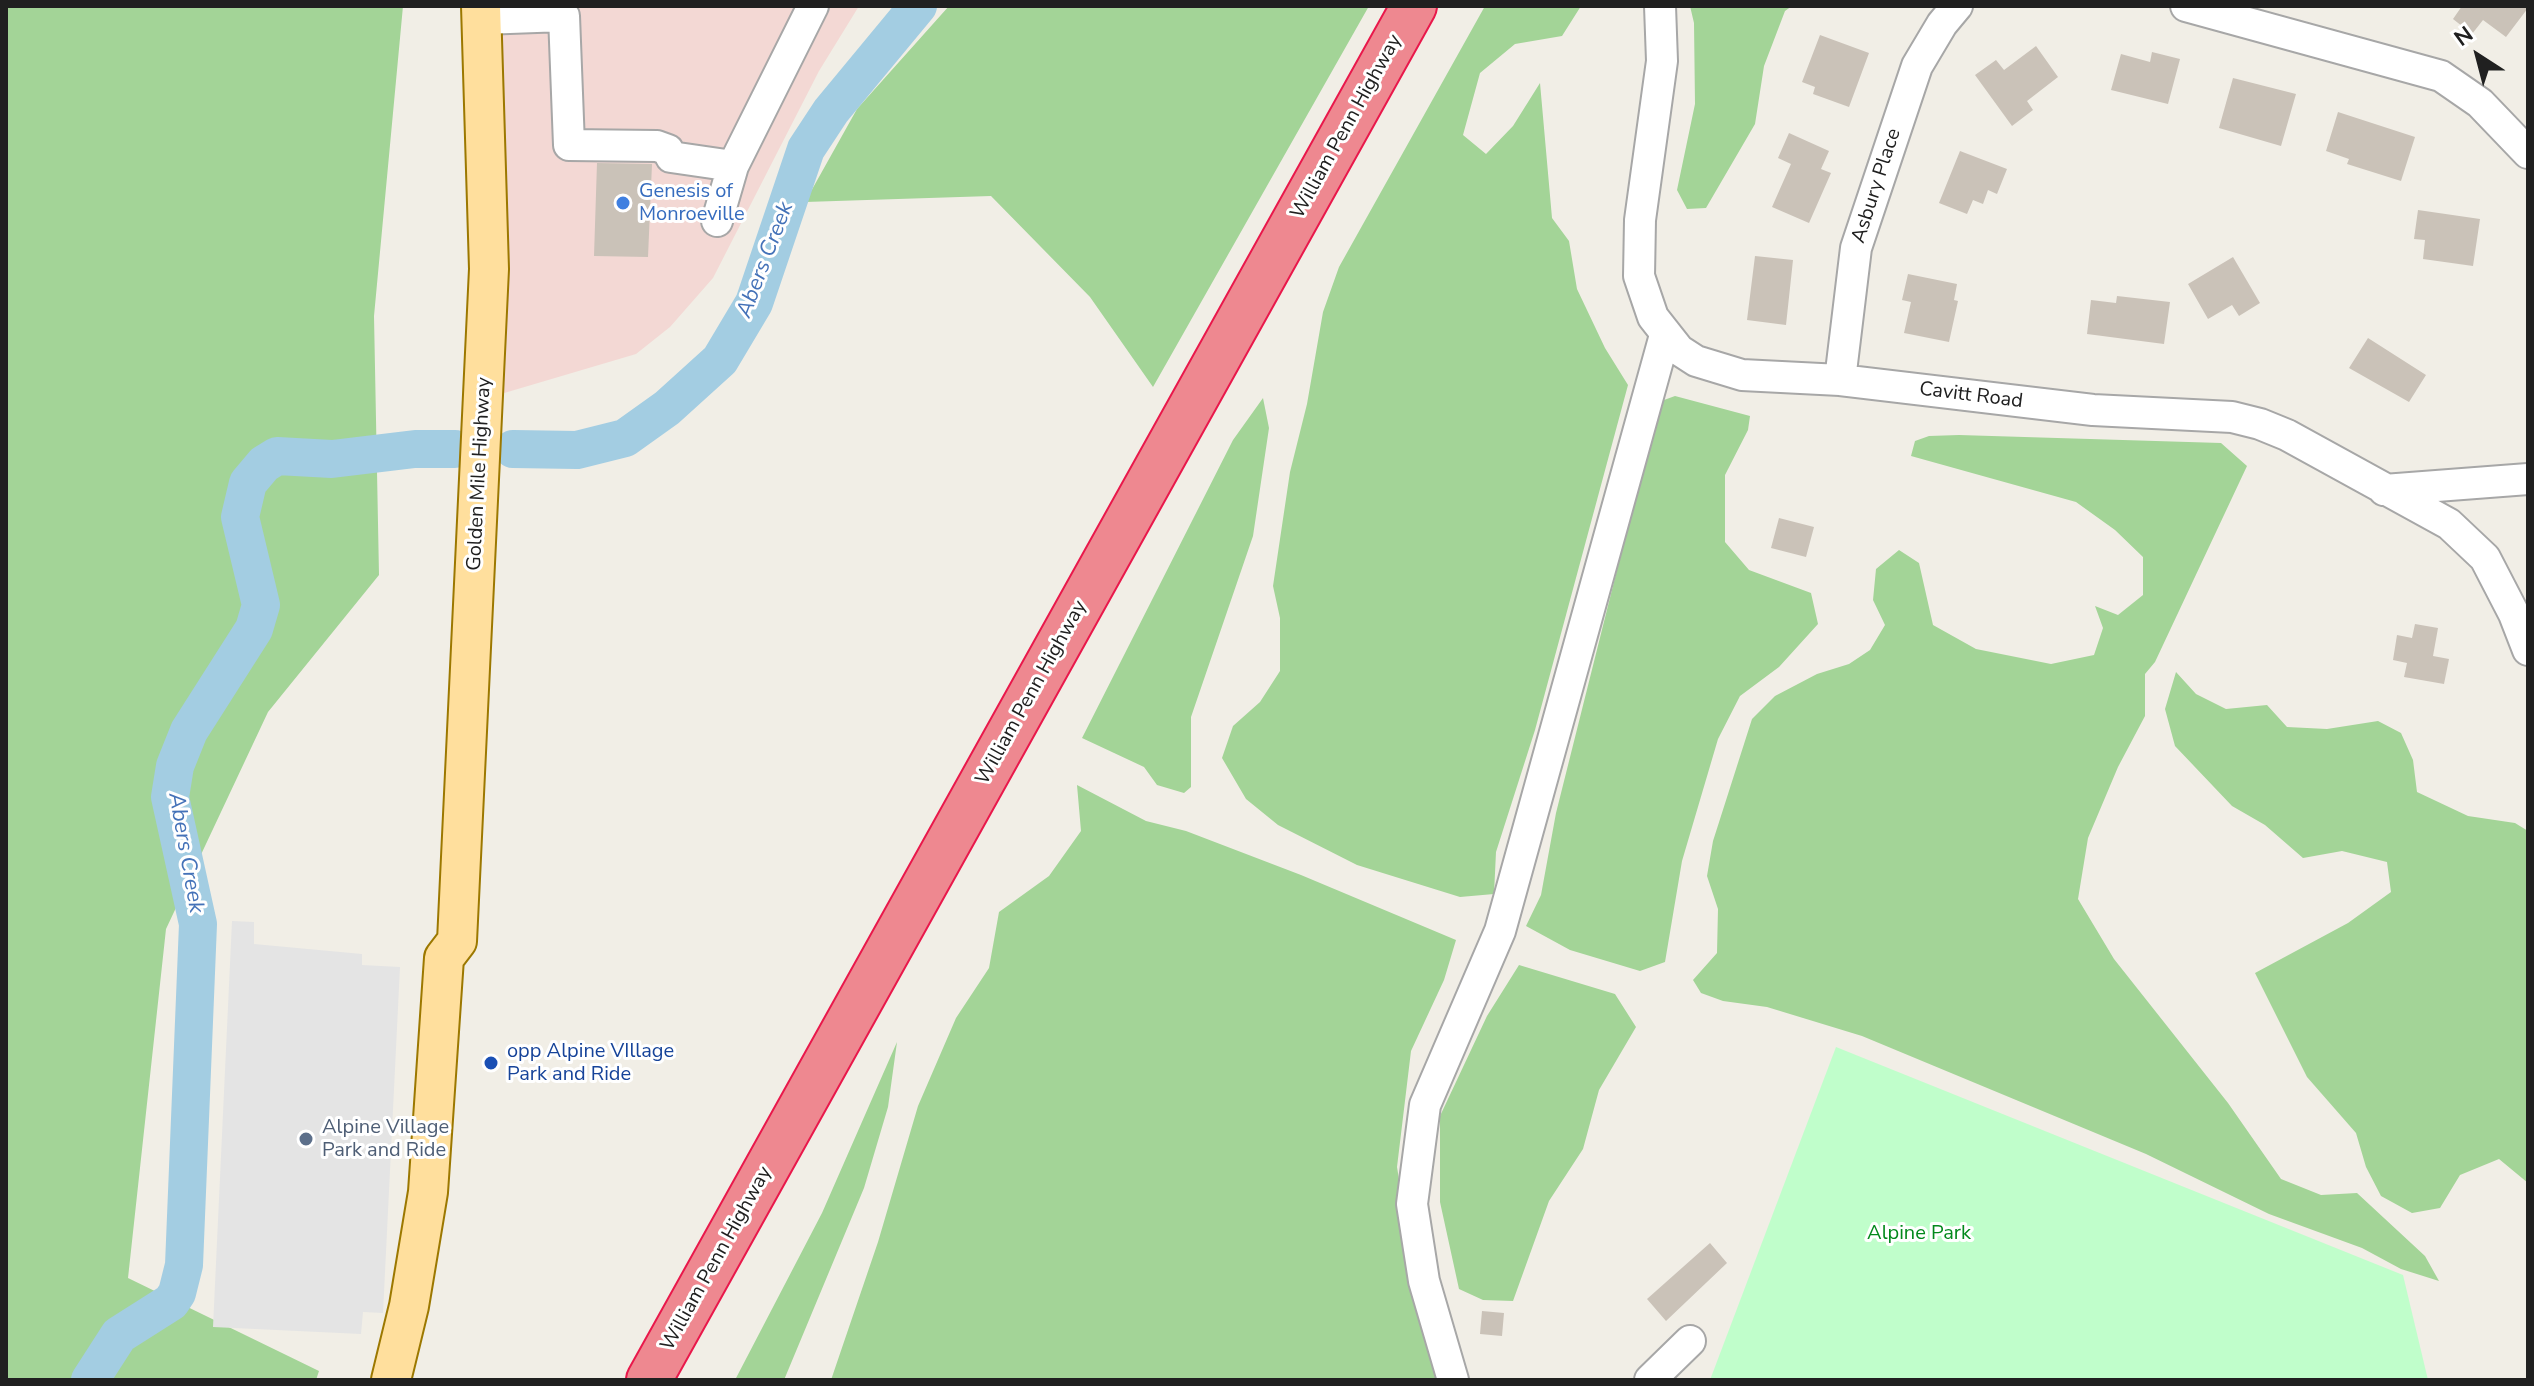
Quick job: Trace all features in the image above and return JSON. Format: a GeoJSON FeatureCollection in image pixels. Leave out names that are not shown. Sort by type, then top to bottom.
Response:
{"type":"FeatureCollection","features":[{"type":"Feature","properties":{"kind":"highway","name":"William Penn Highway"},"geometry":{"type":"LineString","coordinates":[[649,1380],[1414,6]]}},
{"type":"Feature","properties":{"kind":"highway","name":"William Penn Highway"},"geometry":{"type":"LineString","coordinates":[[682,1380],[1443,6]]}},
{"type":"Feature","properties":{"kind":"main road","name":"Golden Mile Highway"},"geometry":{"type":"LineString","coordinates":[[391,1380],[409,1306],[428,1192],[444,958],[457,941],[489,269],[482,12]]}},
{"type":"Feature","properties":{"kind":"main road","name":"Golden Mile Highway"},"geometry":{"type":"LineString","coordinates":[[417,1380],[445,1252],[458,1142],[469,956],[457,941]]}},
{"type":"Feature","properties":{"kind":"street"},"geometry":{"type":"LineString","coordinates":[[717,221],[733,166],[813,6]]}},
{"type":"Feature","properties":{"kind":"street","name":"Cavitt Road"},"geometry":{"type":"LineString","coordinates":[[1660,6],[1662,61],[1644,183],[1639,252],[1644,298],[1665,335],[1679,350],[1715,368],[1742,375],[1840,380],[2093,410],[2232,417],[2287,435],[2449,524],[2485,558],[2514,614],[2528,650]]}},
{"type":"Feature","properties":{"kind":"street","name":"Asbury Place"},"geometry":{"type":"LineString","coordinates":[[1840,380],[1856,248],[1917,66],[1942,24],[1957,6]]}},
{"type":"Feature","properties":{"kind":"street"},"geometry":{"type":"LineString","coordinates":[[2186,6],[2441,76],[2480,103],[2528,153]]}},
{"type":"Feature","properties":{"kind":"street"},"geometry":{"type":"LineString","coordinates":[[482,12],[564,11],[569,145],[657,146],[668,150],[671,157],[733,166]]}},
{"type":"Feature","properties":{"kind":"street"},"geometry":{"type":"LineString","coordinates":[[1453,1380],[1424,1281],[1412,1204],[1425,1105],[1500,931],[1665,335]]}},
{"type":"Feature","properties":{"kind":"street"},"geometry":{"type":"LineString","coordinates":[[2384,490],[2528,479]]}},
{"type":"Feature","properties":{"kind":"street"},"geometry":{"type":"LineString","coordinates":[[1650,1380],[1690,1341]]}},
{"type":"Feature","properties":{"kind":"shaded area"},"geometry":{"type":"Polygon","coordinates":[[[481,6],[859,6],[819,71],[713,278],[670,327],[636,354],[484,399],[481,6]]]}},
{"type":"Feature","properties":{"kind":"shaded area","name":"Alpine Village Park and Ride"},"geometry":{"type":"Polygon","coordinates":[[[232,921],[254,922],[254,944],[362,954],[362,965],[400,967],[383,1313],[363,1312],[361,1334],[213,1327],[232,921]]]}},
{"type":"Feature","properties":{"kind":"green space"},"geometry":{"type":"Polygon","coordinates":[[[6,6],[403,6],[374,316],[379,575],[268,712],[166,929],[128,1278],[319,1371],[316,1380],[6,1380],[6,6]]]}},
{"type":"Feature","properties":{"kind":"green space"},"geometry":{"type":"Polygon","coordinates":[[[949,6],[1369,6],[1153,387],[1090,297],[991,196],[805,202],[857,109],[949,6]]]}},
{"type":"Feature","properties":{"kind":"green space"},"geometry":{"type":"Polygon","coordinates":[[[1485,6],[1581,6],[1562,36],[1515,44],[1480,73],[1463,135],[1486,154],[1513,126],[1540,83],[1552,218],[1569,241],[1577,289],[1605,348],[1628,385],[1535,730],[1496,852],[1494,894],[1460,897],[1357,865],[1278,825],[1246,799],[1222,758],[1233,726],[1260,702],[1280,671],[1280,618],[1273,586],[1290,472],[1307,404],[1323,312],[1339,267],[1485,6]]]}},
{"type":"Feature","properties":{"kind":"green space"},"geometry":{"type":"Polygon","coordinates":[[[1690,6],[1792,6],[1785,11],[1764,66],[1755,124],[1706,208],[1687,209],[1677,190],[1695,104],[1694,23],[1690,6]]]}},
{"type":"Feature","properties":{"kind":"green space"},"geometry":{"type":"Polygon","coordinates":[[[1675,396],[1750,416],[1748,430],[1725,475],[1725,542],[1749,570],[1811,593],[1818,624],[1779,667],[1740,696],[1718,739],[1682,861],[1665,962],[1640,971],[1570,950],[1526,926],[1541,895],[1556,813],[1627,530],[1664,400],[1675,396]]]}},
{"type":"Feature","properties":{"kind":"green space"},"geometry":{"type":"Polygon","coordinates":[[[1263,398],[1269,428],[1253,536],[1191,717],[1191,787],[1184,793],[1157,785],[1144,767],[1082,738],[1233,440],[1263,398]]]}},
{"type":"Feature","properties":{"kind":"green space"},"geometry":{"type":"Polygon","coordinates":[[[1929,436],[2221,443],[2247,466],[2155,662],[2145,674],[2145,716],[2118,767],[2088,838],[2078,899],[2114,959],[2228,1103],[2281,1179],[2321,1195],[2357,1193],[2425,1256],[2439,1281],[2401,1269],[2362,1248],[2269,1214],[2146,1154],[1862,1036],[1767,1007],[1723,1001],[1701,993],[1693,980],[1717,953],[1718,909],[1707,876],[1713,841],[1752,719],[1775,696],[1817,674],[1849,664],[1870,650],[1885,625],[1873,600],[1876,569],[1899,550],[1919,563],[1933,625],[1976,649],[2051,664],[2094,655],[2103,628],[2095,606],[2118,615],[2143,595],[2143,557],[2115,530],[2076,502],[1911,456],[1915,441],[1929,436]]]}},
{"type":"Feature","properties":{"kind":"green space"},"geometry":{"type":"Polygon","coordinates":[[[2176,672],[2196,694],[2226,709],[2267,705],[2287,727],[2327,729],[2378,721],[2401,733],[2413,760],[2417,792],[2468,816],[2515,823],[2528,831],[2528,1183],[2499,1159],[2460,1175],[2440,1208],[2412,1213],[2381,1196],[2366,1167],[2356,1133],[2307,1077],[2255,973],[2348,923],[2391,892],[2387,862],[2342,851],[2303,858],[2265,825],[2232,806],[2175,746],[2165,709],[2176,672]]]}},
{"type":"Feature","properties":{"kind":"green space"},"geometry":{"type":"Polygon","coordinates":[[[1077,785],[1146,821],[1186,831],[1301,875],[1456,940],[1444,980],[1411,1051],[1397,1167],[1422,1318],[1443,1380],[831,1380],[878,1242],[918,1106],[956,1018],[989,968],[999,912],[1049,876],[1081,831],[1077,785]]]}},
{"type":"Feature","properties":{"kind":"green space"},"geometry":{"type":"Polygon","coordinates":[[[1519,965],[1615,994],[1636,1027],[1599,1090],[1583,1149],[1549,1201],[1513,1301],[1483,1300],[1459,1289],[1440,1202],[1440,1116],[1487,1016],[1519,965]]]}},
{"type":"Feature","properties":{"kind":"green space"},"geometry":{"type":"Polygon","coordinates":[[[897,1042],[888,1107],[864,1188],[784,1380],[735,1380],[822,1213],[897,1042]]]}},
{"type":"Feature","properties":{"kind":"green space","name":"Alpine Park"},"geometry":{"type":"Polygon","coordinates":[[[1836,1047],[2403,1275],[2428,1380],[1710,1380],[1836,1047]]]}},
{"type":"Feature","properties":{"kind":"building"},"geometry":{"type":"Polygon","coordinates":[[[2462,6],[2528,8],[2506,37],[2483,20],[2472,34],[2453,19],[2462,6]]]}},
{"type":"Feature","properties":{"kind":"building"},"geometry":{"type":"Polygon","coordinates":[[[1820,35],[1869,53],[1849,107],[1813,94],[1815,87],[1802,82],[1820,35]]]}},
{"type":"Feature","properties":{"kind":"building"},"geometry":{"type":"Polygon","coordinates":[[[2036,46],[2058,77],[2027,101],[2033,110],[2012,126],[1975,75],[1996,60],[2004,70],[2036,46]]]}},
{"type":"Feature","properties":{"kind":"building"},"geometry":{"type":"Polygon","coordinates":[[[2152,52],[2180,59],[2168,104],[2111,90],[2121,54],[2150,62],[2152,52]]]}},
{"type":"Feature","properties":{"kind":"building"},"geometry":{"type":"Polygon","coordinates":[[[2233,78],[2296,94],[2281,146],[2219,128],[2233,78]]]}},
{"type":"Feature","properties":{"kind":"building"},"geometry":{"type":"Polygon","coordinates":[[[2338,112],[2415,137],[2401,181],[2347,164],[2349,159],[2326,151],[2338,112]]]}},
{"type":"Feature","properties":{"kind":"building"},"geometry":{"type":"Polygon","coordinates":[[[1789,133],[1829,151],[1821,169],[1831,173],[1809,223],[1772,207],[1791,164],[1778,158],[1789,133]]]}},
{"type":"Feature","properties":{"kind":"building"},"geometry":{"type":"Polygon","coordinates":[[[1960,151],[2007,169],[1997,194],[1988,190],[1983,204],[1973,200],[1967,214],[1939,203],[1960,151]]]}},
{"type":"Feature","properties":{"kind":"building","name":"Genesis of Monroeville"},"geometry":{"type":"Polygon","coordinates":[[[597,163],[652,164],[648,257],[594,256],[597,163]]]}},
{"type":"Feature","properties":{"kind":"building"},"geometry":{"type":"Polygon","coordinates":[[[2418,210],[2480,219],[2473,266],[2423,259],[2425,240],[2414,239],[2418,210]]]}},
{"type":"Feature","properties":{"kind":"building"},"geometry":{"type":"Polygon","coordinates":[[[1755,256],[1793,260],[1786,325],[1747,320],[1755,256]]]}},
{"type":"Feature","properties":{"kind":"building"},"geometry":{"type":"Polygon","coordinates":[[[2233,257],[2260,303],[2239,316],[2232,305],[2208,319],[2188,284],[2233,257]]]}},
{"type":"Feature","properties":{"kind":"building"},"geometry":{"type":"Polygon","coordinates":[[[1908,274],[1957,284],[1954,300],[1958,301],[1949,342],[1904,333],[1911,302],[1902,300],[1908,274]]]}},
{"type":"Feature","properties":{"kind":"building"},"geometry":{"type":"Polygon","coordinates":[[[2117,296],[2170,302],[2164,344],[2087,334],[2091,300],[2116,303],[2117,296]]]}},
{"type":"Feature","properties":{"kind":"building"},"geometry":{"type":"Polygon","coordinates":[[[2368,338],[2426,375],[2409,402],[2349,368],[2368,338]]]}},
{"type":"Feature","properties":{"kind":"building"},"geometry":{"type":"Polygon","coordinates":[[[1779,518],[1814,527],[1806,557],[1771,548],[1779,518]]]}},
{"type":"Feature","properties":{"kind":"building"},"geometry":{"type":"Polygon","coordinates":[[[2415,624],[2438,628],[2433,656],[2449,659],[2444,684],[2404,677],[2407,663],[2393,660],[2397,635],[2412,638],[2415,624]]]}},
{"type":"Feature","properties":{"kind":"building"},"geometry":{"type":"Polygon","coordinates":[[[1710,1243],[1727,1263],[1666,1321],[1647,1299],[1710,1243]]]}},
{"type":"Feature","properties":{"kind":"building"},"geometry":{"type":"Polygon","coordinates":[[[1482,1311],[1504,1313],[1502,1336],[1480,1334],[1482,1311]]]}},
{"type":"Feature","properties":{"kind":"waterway","name":"Abers Creek"},"geometry":{"type":"LineString","coordinates":[[513,449],[577,450],[625,438],[667,408],[720,360],[754,303],[806,149],[831,111],[918,6]]}},
{"type":"Feature","properties":{"kind":"waterway","name":"Abers Creek"},"geometry":{"type":"LineString","coordinates":[[90,1380],[119,1335],[171,1302],[177,1293],[184,1265],[198,924],[170,797],[175,766],[189,731],[254,629],[261,605],[240,517],[248,483],[264,464],[277,456],[332,459],[415,449],[455,449]]}},
{"type":"Feature","properties":{"kind":"place","name":"Genesis of Monroeville"},"geometry":{"type":"Point","coordinates":[623,203]}},
{"type":"Feature","properties":{"kind":"place","name":"opp Alpine VIllage Park and Ride"},"geometry":{"type":"Point","coordinates":[491,1063]}},
{"type":"Feature","properties":{"kind":"place","name":"Alpine Village Park and Ride"},"geometry":{"type":"Point","coordinates":[306,1139]}}]}
